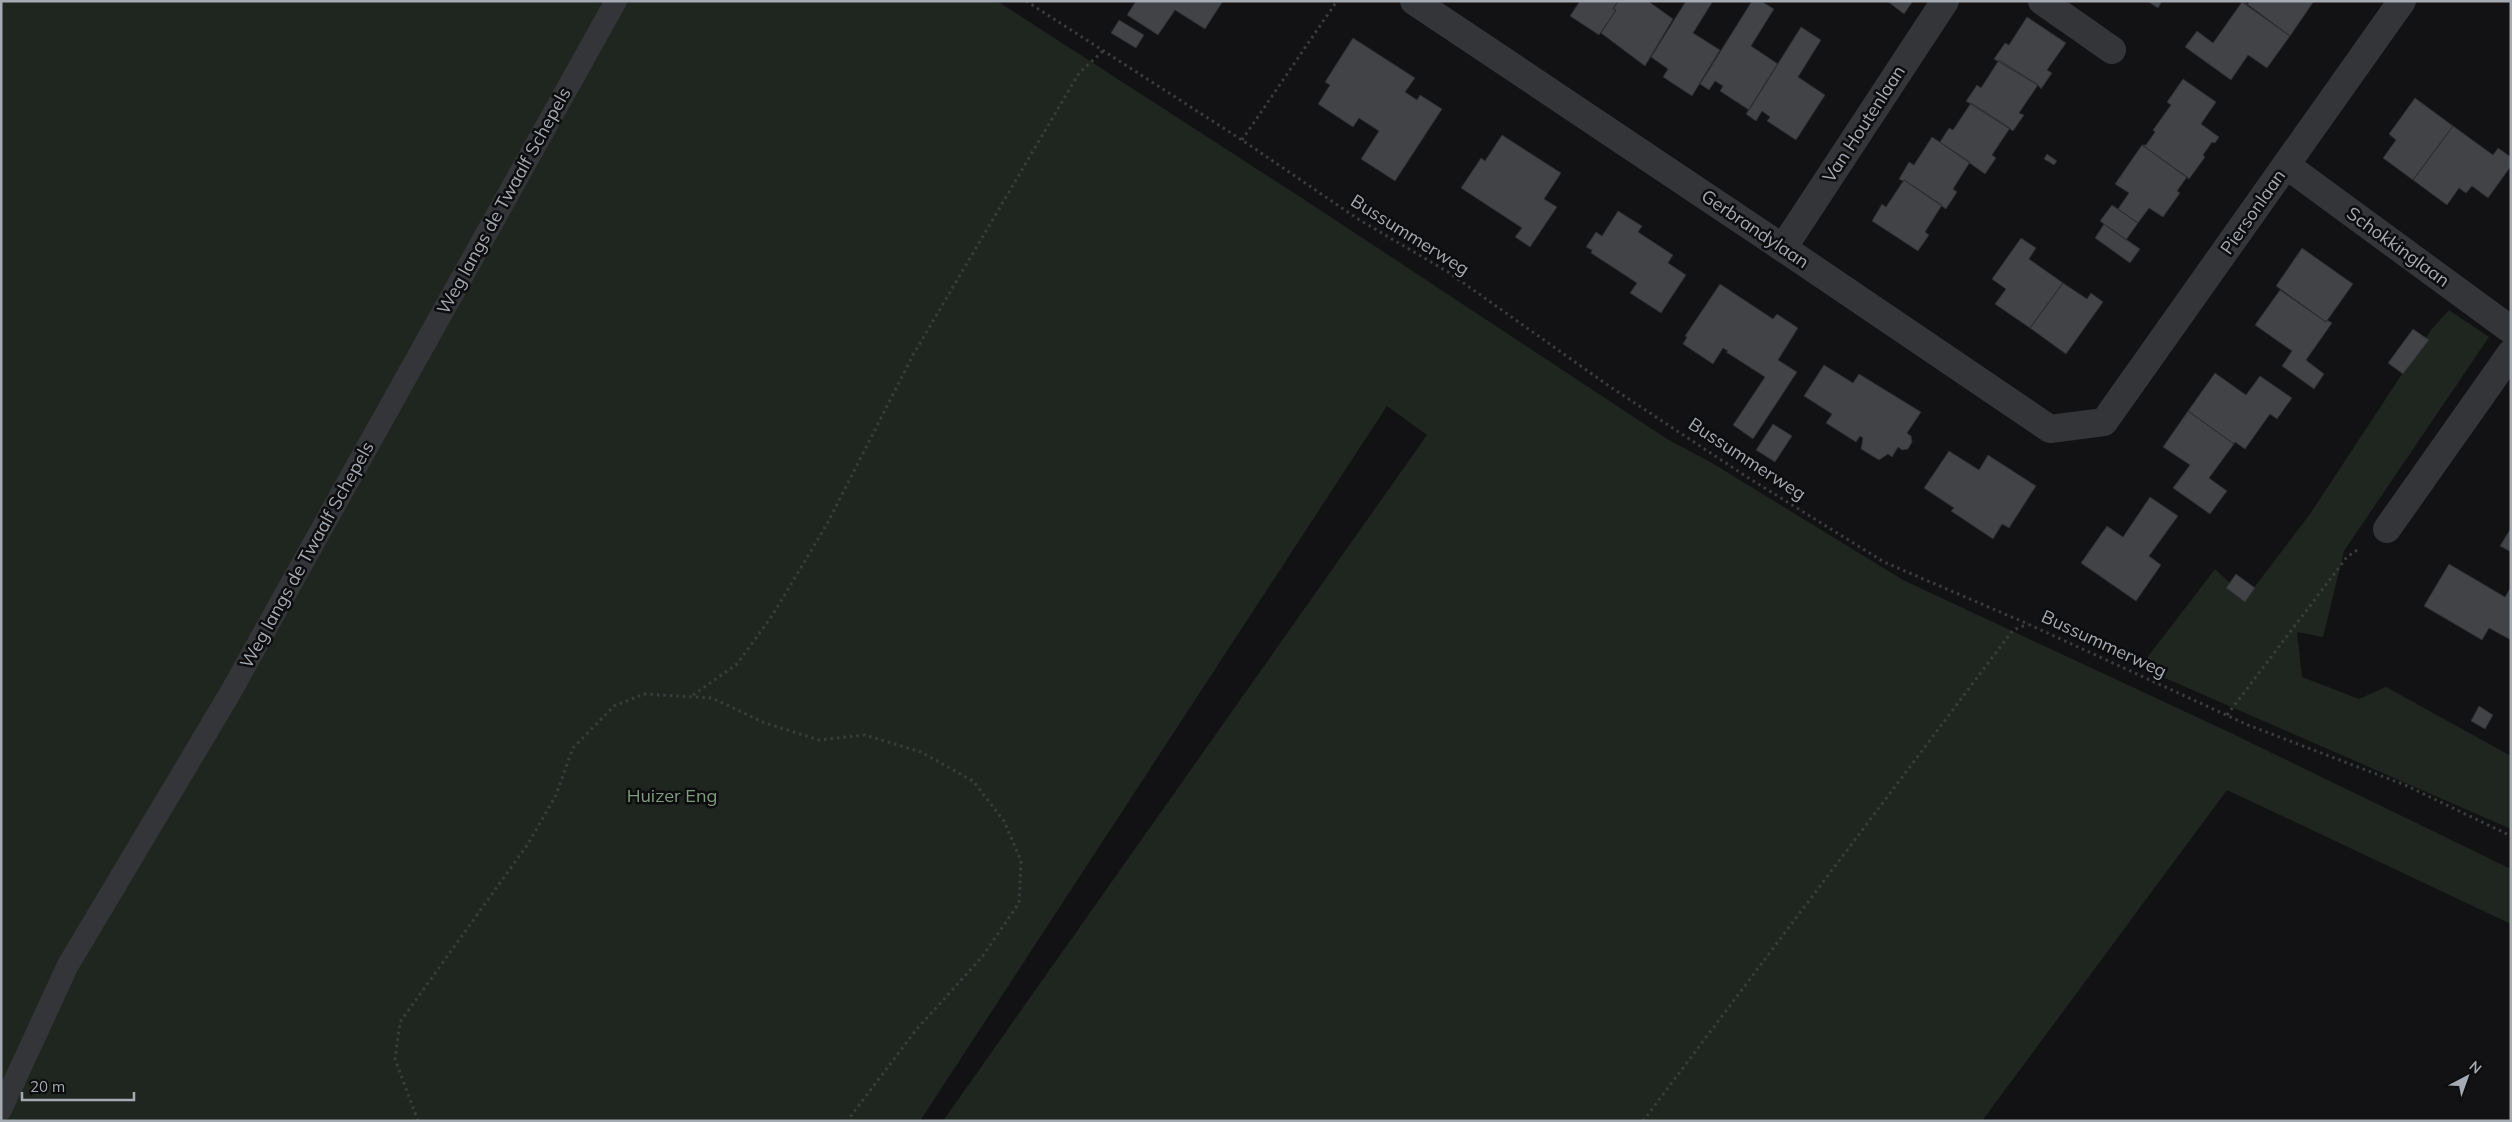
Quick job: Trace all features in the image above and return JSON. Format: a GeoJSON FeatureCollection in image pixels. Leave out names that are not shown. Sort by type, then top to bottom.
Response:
{"type":"FeatureCollection","features":[{"type":"Feature","properties":{"kind":"street","name":"Gerbrandylaan"},"geometry":{"type":"LineString","coordinates":[[1414,1],[2050,429],[2104,422]]}},
{"type":"Feature","properties":{"kind":"street","name":"Van Houtenlaan"},"geometry":{"type":"LineString","coordinates":[[1783,248],[1945,1]]}},
{"type":"Feature","properties":{"kind":"street"},"geometry":{"type":"LineString","coordinates":[[2042,1],[2112,50]]}},
{"type":"Feature","properties":{"kind":"street","name":"Piersonlaan"},"geometry":{"type":"LineString","coordinates":[[2104,422],[2402,1]]}},
{"type":"Feature","properties":{"kind":"street","name":"Schokkinglaan"},"geometry":{"type":"LineString","coordinates":[[2286,165],[2511,330]]}},
{"type":"Feature","properties":{"kind":"street"},"geometry":{"type":"LineString","coordinates":[[2387,529],[2511,353]]}},
{"type":"Feature","properties":{"kind":"lane","name":"Weg langs de Twaalf Schepels"},"geometry":{"type":"LineString","coordinates":[[1,1110],[68,965],[229,695],[616,1]]}},
{"type":"Feature","properties":{"kind":"path","name":"Bussummerweg"},"geometry":{"type":"LineString","coordinates":[[1026,1],[1242,140],[1358,219],[1448,272],[1610,386],[1739,472],[1884,562],[2028,624],[2227,715],[2405,785],[2511,836]]}},
{"type":"Feature","properties":{"kind":"path"},"geometry":{"type":"LineString","coordinates":[[1242,140],[1337,1]]}},
{"type":"Feature","properties":{"kind":"path"},"geometry":{"type":"LineString","coordinates":[[692,696],[737,664],[772,616],[827,524],[913,355],[1079,74],[1102,51]]}},
{"type":"Feature","properties":{"kind":"path"},"geometry":{"type":"LineString","coordinates":[[2227,715],[2347,557],[2387,529]]}},
{"type":"Feature","properties":{"kind":"path"},"geometry":{"type":"LineString","coordinates":[[1643,1121],[2013,630],[2028,624]]}},
{"type":"Feature","properties":{"kind":"path"},"geometry":{"type":"LineString","coordinates":[[418,1121],[395,1059],[400,1022],[528,844],[556,794],[573,748],[614,706],[644,694],[712,698],[766,723],[818,740],[864,734],[921,752],[973,781],[1004,821],[1020,861],[1019,903],[982,957],[916,1030],[847,1121]]}},
{"type":"Feature","properties":{"kind":"green space","name":"Huizer Eng"},"geometry":{"type":"Polygon","coordinates":[[[1,1],[997,1],[1314,206],[1667,439],[1712,463],[1903,580],[2233,734],[2511,869],[2511,924],[2227,790],[1982,1121],[943,1121],[1427,435],[1387,406],[920,1121],[1,1121],[1,1]]]}},
{"type":"Feature","properties":{"kind":"green space"},"geometry":{"type":"Polygon","coordinates":[[[2449,310],[2489,337],[2344,551],[2323,637],[2297,632],[2302,677],[2359,699],[2386,687],[2511,756],[2511,829],[2140,667],[2215,569],[2246,598],[2310,514],[2431,330],[2449,310]]]}},
{"type":"Feature","properties":{"kind":"building"},"geometry":{"type":"Polygon","coordinates":[[[1136,1],[1223,1],[1205,29],[1175,10],[1158,35],[1127,15],[1136,1]]]}},
{"type":"Feature","properties":{"kind":"building"},"geometry":{"type":"Polygon","coordinates":[[[1580,1],[1618,1],[1613,9],[1616,10],[1599,35],[1570,16],[1580,1]]]}},
{"type":"Feature","properties":{"kind":"building"},"geometry":{"type":"Polygon","coordinates":[[[1618,1],[1648,1],[1673,19],[1645,66],[1601,33],[1616,10],[1613,9],[1618,1]]]}},
{"type":"Feature","properties":{"kind":"building"},"geometry":{"type":"Polygon","coordinates":[[[1686,1],[1713,1],[1693,33],[1720,50],[1692,96],[1663,77],[1668,69],[1651,57],[1686,1]]]}},
{"type":"Feature","properties":{"kind":"building"},"geometry":{"type":"Polygon","coordinates":[[[1752,1],[1761,1],[1774,9],[1751,46],[1778,64],[1749,110],[1720,91],[1723,86],[1715,81],[1709,90],[1700,84],[1752,1]]]}},
{"type":"Feature","properties":{"kind":"building"},"geometry":{"type":"Polygon","coordinates":[[[1887,1],[1913,1],[1904,14],[1887,1]]]}},
{"type":"Feature","properties":{"kind":"building"},"geometry":{"type":"Polygon","coordinates":[[[2147,1],[2162,1],[2158,8],[2147,1]]]}},
{"type":"Feature","properties":{"kind":"building"},"geometry":{"type":"Polygon","coordinates":[[[2250,1],[2314,1],[2290,36],[2247,4],[2250,1]]]}},
{"type":"Feature","properties":{"kind":"building"},"geometry":{"type":"Polygon","coordinates":[[[2242,2],[2290,36],[2267,68],[2248,55],[2231,80],[2185,47],[2197,31],[2213,43],[2242,2]]]}},
{"type":"Feature","properties":{"kind":"building"},"geometry":{"type":"Polygon","coordinates":[[[2027,17],[2066,43],[2047,70],[2052,73],[2041,89],[2038,85],[1994,59],[2005,43],[2009,45],[2027,17]]]}},
{"type":"Feature","properties":{"kind":"building"},"geometry":{"type":"Polygon","coordinates":[[[1119,20],[1144,35],[1136,48],[1111,33],[1119,20]]]}},
{"type":"Feature","properties":{"kind":"building"},"geometry":{"type":"Polygon","coordinates":[[[1801,27],[1821,40],[1798,77],[1825,95],[1796,140],[1767,121],[1770,117],[1762,111],[1756,121],[1746,114],[1801,27]]]}},
{"type":"Feature","properties":{"kind":"building"},"geometry":{"type":"Polygon","coordinates":[[[1353,38],[1415,78],[1405,92],[1417,100],[1420,95],[1442,109],[1395,181],[1361,159],[1379,131],[1359,118],[1353,127],[1318,104],[1330,85],[1325,82],[1353,38]]]}},
{"type":"Feature","properties":{"kind":"building"},"geometry":{"type":"Polygon","coordinates":[[[1999,60],[2038,85],[2019,113],[2024,115],[2013,131],[1966,101],[1977,85],[1981,88],[1999,60]]]}},
{"type":"Feature","properties":{"kind":"building"},"geometry":{"type":"Polygon","coordinates":[[[2183,79],[2216,102],[2201,124],[2219,137],[2215,143],[2212,142],[2203,155],[2205,157],[2189,179],[2142,145],[2146,145],[2155,132],[2153,130],[2171,105],[2167,102],[2183,79]]]}},
{"type":"Feature","properties":{"kind":"building"},"geometry":{"type":"Polygon","coordinates":[[[2415,98],[2453,126],[2413,180],[2383,158],[2396,140],[2389,134],[2415,98]]]}},
{"type":"Feature","properties":{"kind":"building"},"geometry":{"type":"Polygon","coordinates":[[[1971,103],[2010,128],[1992,155],[1996,158],[1985,174],[1940,142],[1949,128],[1953,130],[1971,103]]]}},
{"type":"Feature","properties":{"kind":"building"},"geometry":{"type":"Polygon","coordinates":[[[2453,126],[2493,155],[2498,148],[2511,157],[2511,166],[2488,198],[2472,186],[2466,193],[2459,188],[2447,205],[2413,180],[2453,126]]]}},
{"type":"Feature","properties":{"kind":"building"},"geometry":{"type":"Polygon","coordinates":[[[1502,135],[1561,173],[1544,199],[1557,207],[1530,247],[1515,237],[1522,228],[1461,188],[1481,158],[1485,161],[1502,135]]]}},
{"type":"Feature","properties":{"kind":"building"},"geometry":{"type":"Polygon","coordinates":[[[1932,137],[1970,162],[1953,189],[1957,192],[1946,209],[1904,180],[1899,179],[1909,162],[1914,165],[1932,137]]]}},
{"type":"Feature","properties":{"kind":"building"},"geometry":{"type":"Polygon","coordinates":[[[2142,145],[2190,179],[2187,177],[2177,191],[2180,193],[2163,217],[2149,208],[2138,223],[2118,209],[2129,193],[2115,184],[2142,145]]]}},
{"type":"Feature","properties":{"kind":"building"},"geometry":{"type":"Polygon","coordinates":[[[2047,154],[2057,161],[2054,165],[2044,159],[2047,154]]]}},
{"type":"Feature","properties":{"kind":"building"},"geometry":{"type":"Polygon","coordinates":[[[1904,180],[1942,205],[1925,232],[1929,235],[1918,251],[1872,221],[1882,204],[1886,207],[1904,180]]]}},
{"type":"Feature","properties":{"kind":"building"},"geometry":{"type":"Polygon","coordinates":[[[2112,205],[2138,223],[2126,240],[2100,221],[2112,205]]]}},
{"type":"Feature","properties":{"kind":"building"},"geometry":{"type":"Polygon","coordinates":[[[1618,211],[1642,226],[1638,232],[1673,255],[1668,263],[1686,275],[1661,313],[1630,293],[1637,283],[1591,253],[1592,250],[1586,247],[1596,232],[1602,236],[1618,211]]]}},
{"type":"Feature","properties":{"kind":"building"},"geometry":{"type":"Polygon","coordinates":[[[2104,224],[2140,249],[2130,263],[2095,238],[2104,224]]]}},
{"type":"Feature","properties":{"kind":"building"},"geometry":{"type":"Polygon","coordinates":[[[2021,238],[2036,248],[2029,259],[2063,283],[2030,328],[1995,304],[2006,289],[1992,279],[2021,238]]]}},
{"type":"Feature","properties":{"kind":"building"},"geometry":{"type":"Polygon","coordinates":[[[2302,248],[2353,284],[2326,322],[2276,286],[2302,248]]]}},
{"type":"Feature","properties":{"kind":"building"},"geometry":{"type":"Polygon","coordinates":[[[2063,283],[2087,299],[2091,293],[2103,302],[2066,354],[2030,328],[2063,283]]]}},
{"type":"Feature","properties":{"kind":"building"},"geometry":{"type":"Polygon","coordinates":[[[1720,284],[1773,319],[1777,314],[1798,328],[1778,360],[1797,372],[1753,439],[1733,425],[1765,377],[1726,352],[1728,351],[1723,348],[1713,364],[1683,344],[1687,337],[1685,336],[1720,284]]]}},
{"type":"Feature","properties":{"kind":"building"},"geometry":{"type":"Polygon","coordinates":[[[2280,290],[2326,322],[2327,320],[2332,323],[2306,360],[2324,374],[2314,389],[2282,366],[2292,351],[2255,325],[2280,290]]]}},
{"type":"Feature","properties":{"kind":"building"},"geometry":{"type":"Polygon","coordinates":[[[2413,329],[2429,340],[2403,374],[2388,363],[2413,329]]]}},
{"type":"Feature","properties":{"kind":"building"},"geometry":{"type":"Polygon","coordinates":[[[1824,365],[1853,383],[1859,374],[1921,412],[1907,433],[1911,436],[1912,442],[1908,449],[1902,450],[1898,447],[1892,457],[1888,454],[1879,460],[1861,449],[1863,438],[1860,436],[1856,442],[1826,423],[1832,414],[1804,396],[1824,365]]]}},
{"type":"Feature","properties":{"kind":"building"},"geometry":{"type":"Polygon","coordinates":[[[2215,373],[2246,395],[2260,376],[2292,398],[2277,419],[2270,414],[2245,449],[2235,442],[2234,444],[2188,411],[2215,373]]]}},
{"type":"Feature","properties":{"kind":"building"},"geometry":{"type":"Polygon","coordinates":[[[2188,411],[2234,444],[2209,478],[2227,491],[2210,514],[2173,488],[2190,465],[2163,447],[2188,411]]]}},
{"type":"Feature","properties":{"kind":"building"},"geometry":{"type":"Polygon","coordinates":[[[1773,424],[1792,436],[1775,462],[1756,450],[1773,424]]]}},
{"type":"Feature","properties":{"kind":"building"},"geometry":{"type":"Polygon","coordinates":[[[1949,451],[1979,470],[1988,455],[2036,486],[2009,528],[2002,524],[1993,539],[1951,511],[1954,508],[1924,488],[1949,451]]]}},
{"type":"Feature","properties":{"kind":"building"},"geometry":{"type":"Polygon","coordinates":[[[2150,497],[2178,516],[2149,556],[2161,565],[2136,601],[2081,563],[2107,526],[2123,537],[2150,497]]]}},
{"type":"Feature","properties":{"kind":"building"},"geometry":{"type":"Polygon","coordinates":[[[2511,528],[2511,552],[2500,546],[2511,528]]]}},
{"type":"Feature","properties":{"kind":"building"},"geometry":{"type":"Polygon","coordinates":[[[2449,564],[2505,597],[2511,587],[2511,640],[2489,628],[2482,640],[2424,606],[2449,564]]]}},
{"type":"Feature","properties":{"kind":"building"},"geometry":{"type":"Polygon","coordinates":[[[2236,574],[2255,588],[2245,602],[2226,588],[2236,574]]]}},
{"type":"Feature","properties":{"kind":"building"},"geometry":{"type":"Polygon","coordinates":[[[2479,706],[2493,715],[2485,729],[2471,721],[2479,706]]]}}]}
